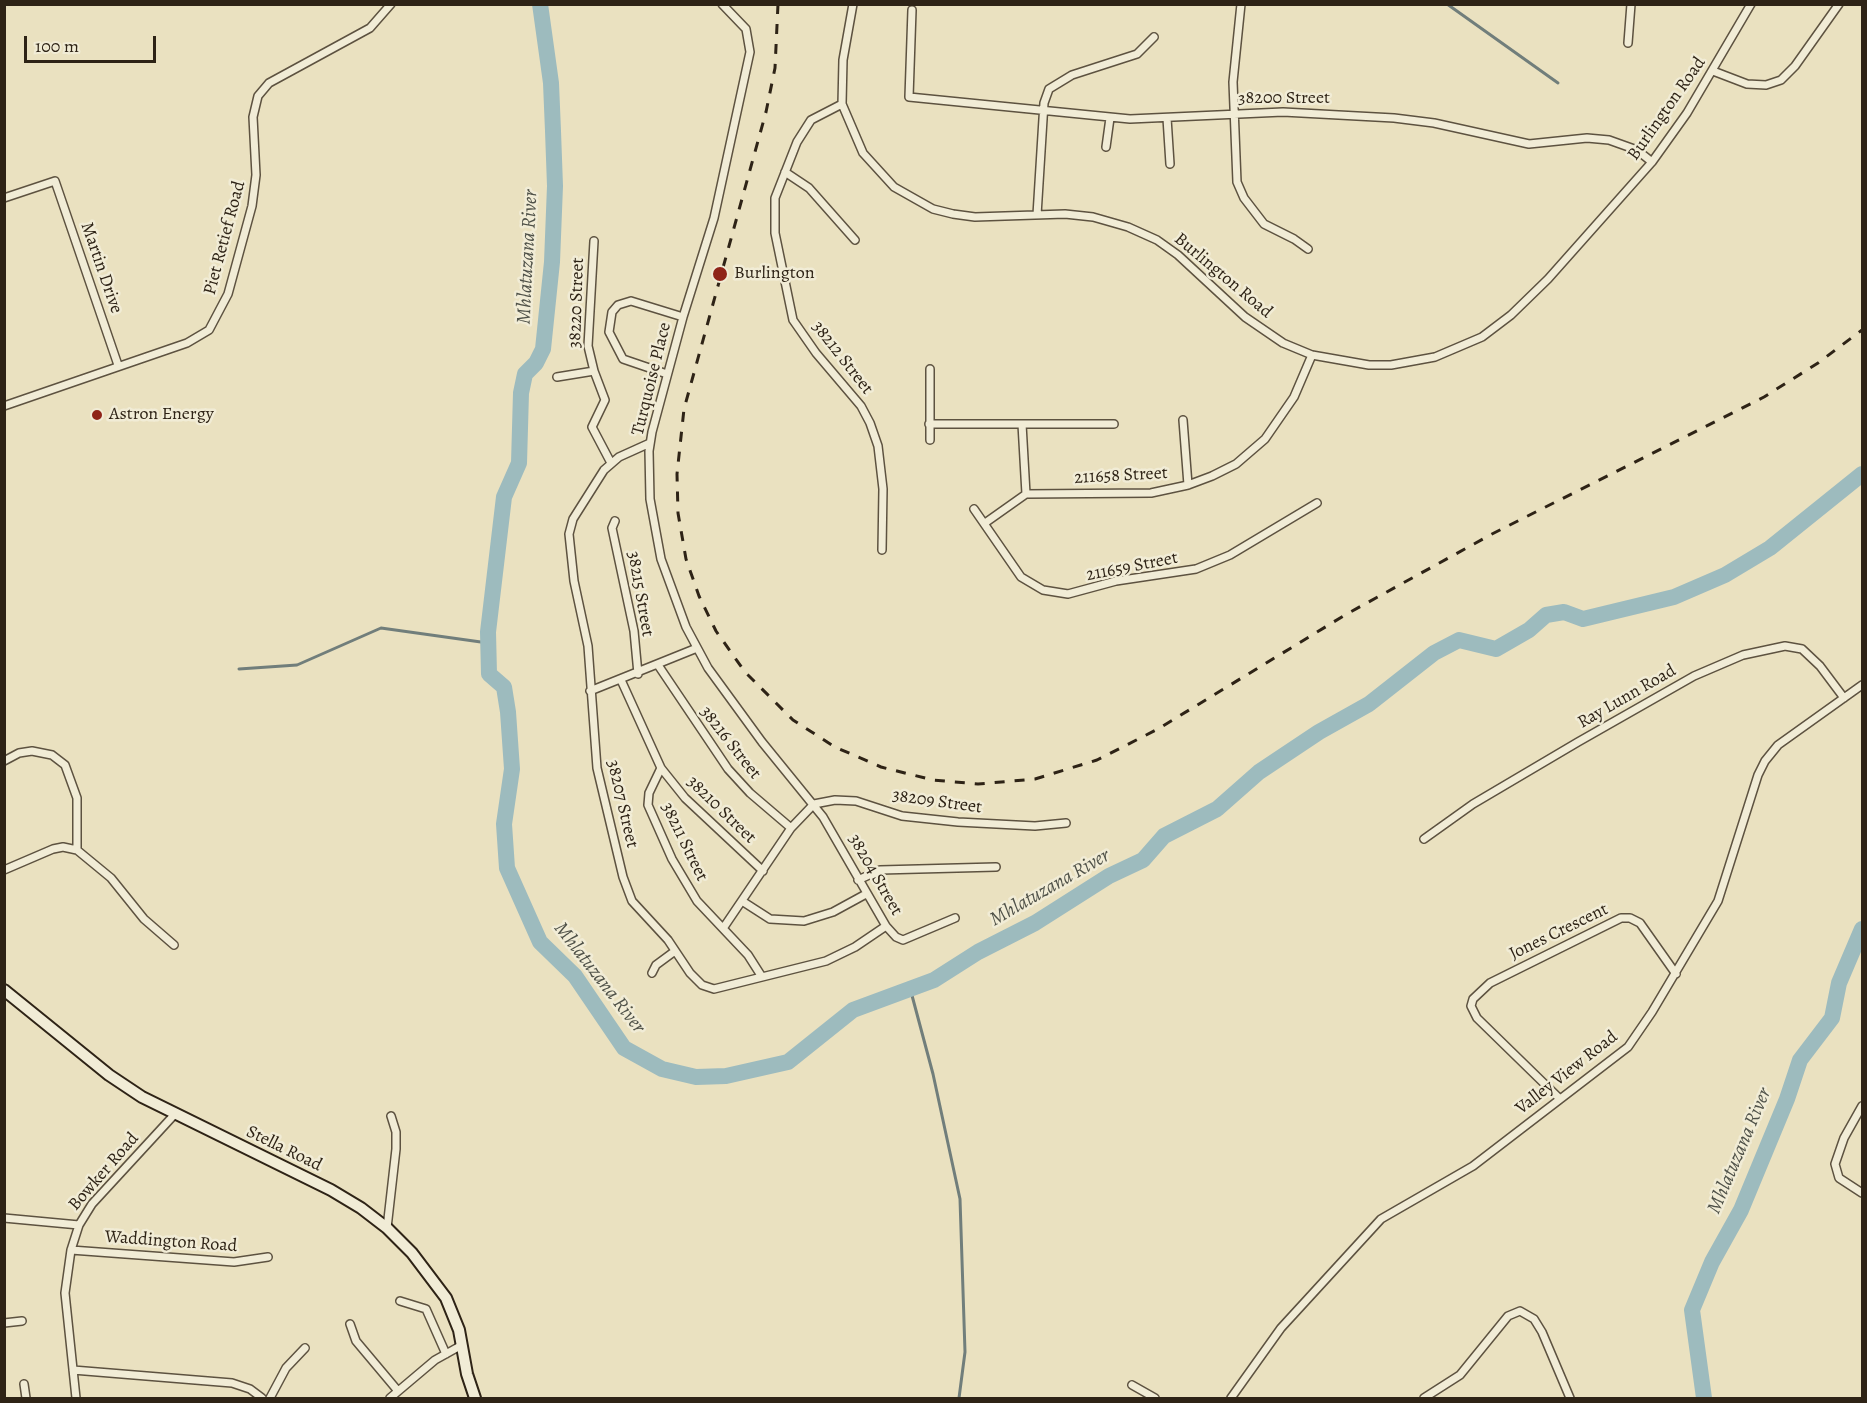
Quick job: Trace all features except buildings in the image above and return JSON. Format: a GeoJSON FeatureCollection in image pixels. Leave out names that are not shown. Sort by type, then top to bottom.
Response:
{"type":"FeatureCollection","features":[{"type":"Feature","properties":{"kind":"main road","name":"Stella Road"},"geometry":{"type":"LineString","coordinates":[[4,990],[109,1075],[174,1115],[331,1190],[361,1208],[387,1228],[412,1253],[440,1289],[455,1318],[475,1398]]}},
{"type":"Feature","properties":{"kind":"street","name":"Piet Retief Road"},"geometry":{"type":"LineString","coordinates":[[4,406],[187,343],[208,330],[228,294],[252,206],[256,175],[253,117],[258,96],[268,83],[370,28],[391,4]]}},
{"type":"Feature","properties":{"kind":"street","name":"Turquoise Place"},"geometry":{"type":"LineString","coordinates":[[722,4],[746,29],[750,52],[714,218],[683,317],[650,443],[650,505],[661,559],[676,604],[697,648],[762,742],[814,804]]}},
{"type":"Feature","properties":{"kind":"street","name":"Burlington Road"},"geometry":{"type":"LineString","coordinates":[[853,4],[843,60],[842,104],[863,153],[874,168],[908,196],[933,209],[953,214],[975,217],[1037,215],[1093,217],[1128,227],[1157,240],[1191,265],[1245,317],[1283,343],[1312,355],[1348,363],[1391,364],[1435,357],[1482,337],[1511,315],[1548,279],[1652,162],[1713,71],[1751,4]]}},
{"type":"Feature","properties":{"kind":"street"},"geometry":{"type":"LineString","coordinates":[[1241,4],[1233,82],[1240,191],[1264,224],[1308,249]]}},
{"type":"Feature","properties":{"kind":"street"},"geometry":{"type":"LineString","coordinates":[[1628,43],[1631,4]]}},
{"type":"Feature","properties":{"kind":"street"},"geometry":{"type":"LineString","coordinates":[[1713,71],[1747,84],[1766,85],[1781,80],[1795,66],[1839,4]]}},
{"type":"Feature","properties":{"kind":"street","name":"38200 Street"},"geometry":{"type":"LineString","coordinates":[[912,10],[909,97],[1110,118],[1313,112],[1394,118],[1434,123],[1529,144],[1598,138],[1637,150],[1652,162]]}},
{"type":"Feature","properties":{"kind":"street"},"geometry":{"type":"LineString","coordinates":[[1037,215],[1045,95],[1053,84],[1071,75],[1137,54],[1154,37]]}},
{"type":"Feature","properties":{"kind":"street","name":"38212 Street"},"geometry":{"type":"LineString","coordinates":[[842,104],[811,120],[797,142],[775,198],[777,247],[788,286],[790,312],[816,353],[861,406],[878,446],[883,489],[882,550]]}},
{"type":"Feature","properties":{"kind":"street"},"geometry":{"type":"LineString","coordinates":[[1106,147],[1110,118]]}},
{"type":"Feature","properties":{"kind":"street"},"geometry":{"type":"LineString","coordinates":[[1167,118],[1170,164]]}},
{"type":"Feature","properties":{"kind":"street"},"geometry":{"type":"LineString","coordinates":[[785,172],[809,188],[855,240]]}},
{"type":"Feature","properties":{"kind":"street","name":"Martin Drive"},"geometry":{"type":"LineString","coordinates":[[4,198],[55,181],[118,365]]}},
{"type":"Feature","properties":{"kind":"street","name":"38220 Street"},"geometry":{"type":"LineString","coordinates":[[594,241],[588,346],[605,400],[592,427],[611,463]]}},
{"type":"Feature","properties":{"kind":"street"},"geometry":{"type":"LineString","coordinates":[[667,374],[623,359],[609,332],[612,312],[618,305],[631,301],[683,317]]}},
{"type":"Feature","properties":{"kind":"street","name":"211658 Street"},"geometry":{"type":"LineString","coordinates":[[1026,494],[1151,493],[1188,485],[1236,464],[1265,439],[1294,397],[1312,355]]}},
{"type":"Feature","properties":{"kind":"street"},"geometry":{"type":"LineString","coordinates":[[930,369],[930,440]]}},
{"type":"Feature","properties":{"kind":"street"},"geometry":{"type":"LineString","coordinates":[[557,376],[594,371]]}},
{"type":"Feature","properties":{"kind":"street"},"geometry":{"type":"LineString","coordinates":[[1183,420],[1188,485]]}},
{"type":"Feature","properties":{"kind":"street"},"geometry":{"type":"LineString","coordinates":[[929,424],[1114,424]]}},
{"type":"Feature","properties":{"kind":"street"},"geometry":{"type":"LineString","coordinates":[[985,523],[1026,494],[1022,424]]}},
{"type":"Feature","properties":{"kind":"street","name":"38207 Street"},"geometry":{"type":"LineString","coordinates":[[650,443],[611,463],[582,503],[570,528],[574,581],[588,646],[597,768],[625,885],[637,909],[668,940],[690,973],[708,987],[720,989],[842,954],[886,926]]}},
{"type":"Feature","properties":{"kind":"street","name":"211659 Street"},"geometry":{"type":"LineString","coordinates":[[974,509],[1021,577],[1043,590],[1068,594],[1116,581],[1196,569],[1246,547],[1317,502]]}},
{"type":"Feature","properties":{"kind":"street","name":"38215 Street"},"geometry":{"type":"LineString","coordinates":[[615,521],[612,528],[634,631],[638,674]]}},
{"type":"Feature","properties":{"kind":"street","name":"Ray Lunn Road"},"geometry":{"type":"LineString","coordinates":[[1424,839],[1473,804],[1578,742],[1694,676],[1743,655],[1785,646],[1802,649],[1820,666],[1844,698]]}},
{"type":"Feature","properties":{"kind":"street"},"geometry":{"type":"LineString","coordinates":[[590,690],[638,674],[697,648]]}},
{"type":"Feature","properties":{"kind":"street","name":"38216 Street"},"geometry":{"type":"LineString","coordinates":[[658,665],[728,769],[750,793],[791,828]]}},
{"type":"Feature","properties":{"kind":"street","name":"38210 Street"},"geometry":{"type":"LineString","coordinates":[[621,680],[661,768],[685,798],[763,871]]}},
{"type":"Feature","properties":{"kind":"street","name":"Valley View Road"},"geometry":{"type":"LineString","coordinates":[[1231,1398],[1281,1328],[1381,1219],[1473,1166],[1628,1047],[1676,974],[1719,901],[1758,774],[1765,760],[1778,745],[1863,685]]}},
{"type":"Feature","properties":{"kind":"street"},"geometry":{"type":"LineString","coordinates":[[4,761],[19,753],[32,751],[52,755],[65,765],[77,798],[77,850]]}},
{"type":"Feature","properties":{"kind":"street","name":"38211 Street"},"geometry":{"type":"LineString","coordinates":[[661,768],[649,793],[652,818],[683,881],[704,908],[755,963],[762,977]]}},
{"type":"Feature","properties":{"kind":"street","name":"38209 Street"},"geometry":{"type":"LineString","coordinates":[[814,804],[847,800],[902,816],[968,823],[1035,826],[1066,823]]}},
{"type":"Feature","properties":{"kind":"street"},"geometry":{"type":"LineString","coordinates":[[724,927],[791,828],[814,804]]}},
{"type":"Feature","properties":{"kind":"street","name":"38204 Street"},"geometry":{"type":"LineString","coordinates":[[814,804],[866,894],[886,926],[896,937],[903,940],[955,918]]}},
{"type":"Feature","properties":{"kind":"street"},"geometry":{"type":"LineString","coordinates":[[4,870],[63,846],[77,850],[111,878],[144,919],[174,945]]}},
{"type":"Feature","properties":{"kind":"street"},"geometry":{"type":"LineString","coordinates":[[858,880],[880,870],[996,867]]}},
{"type":"Feature","properties":{"kind":"street"},"geometry":{"type":"LineString","coordinates":[[742,901],[770,919],[804,921],[833,912],[866,894]]}},
{"type":"Feature","properties":{"kind":"street","name":"Jones Crescent"},"geometry":{"type":"LineString","coordinates":[[1560,1100],[1477,1018],[1471,1006],[1473,999],[1490,983],[1622,918],[1630,918],[1640,923],[1676,974]]}},
{"type":"Feature","properties":{"kind":"street"},"geometry":{"type":"LineString","coordinates":[[652,973],[656,965],[675,951]]}},
{"type":"Feature","properties":{"kind":"street"},"geometry":{"type":"LineString","coordinates":[[1863,1106],[1844,1138],[1835,1164],[1839,1178],[1863,1192]]}},
{"type":"Feature","properties":{"kind":"street","name":"Bowker Road"},"geometry":{"type":"LineString","coordinates":[[76,1398],[65,1293],[71,1250],[79,1225],[92,1204],[174,1115]]}},
{"type":"Feature","properties":{"kind":"street"},"geometry":{"type":"LineString","coordinates":[[387,1228],[396,1149],[396,1132],[391,1116]]}},
{"type":"Feature","properties":{"kind":"street"},"geometry":{"type":"LineString","coordinates":[[4,1218],[79,1225]]}},
{"type":"Feature","properties":{"kind":"street","name":"Waddington Road"},"geometry":{"type":"LineString","coordinates":[[71,1250],[234,1262],[268,1257]]}},
{"type":"Feature","properties":{"kind":"street"},"geometry":{"type":"LineString","coordinates":[[400,1301],[426,1309],[446,1354]]}},
{"type":"Feature","properties":{"kind":"street"},"geometry":{"type":"LineString","coordinates":[[1424,1398],[1460,1376],[1497,1327],[1508,1316],[1520,1311],[1534,1319],[1542,1332],[1570,1398]]}},
{"type":"Feature","properties":{"kind":"street"},"geometry":{"type":"LineString","coordinates":[[4,1323],[22,1321]]}},
{"type":"Feature","properties":{"kind":"street"},"geometry":{"type":"LineString","coordinates":[[350,1324],[357,1341],[398,1391]]}},
{"type":"Feature","properties":{"kind":"street"},"geometry":{"type":"LineString","coordinates":[[390,1398],[446,1354],[462,1345]]}},
{"type":"Feature","properties":{"kind":"street"},"geometry":{"type":"LineString","coordinates":[[270,1398],[286,1368],[305,1348]]}},
{"type":"Feature","properties":{"kind":"street"},"geometry":{"type":"LineString","coordinates":[[74,1370],[232,1383],[250,1389],[262,1398]]}},
{"type":"Feature","properties":{"kind":"street"},"geometry":{"type":"LineString","coordinates":[[24,1384],[26,1398]]}},
{"type":"Feature","properties":{"kind":"street"},"geometry":{"type":"LineString","coordinates":[[1132,1385],[1155,1398]]}},
{"type":"Feature","properties":{"kind":"waterway","name":"Mhlatuzana River"},"geometry":{"type":"LineString","coordinates":[[540,4],[551,83],[555,186],[552,262],[543,349],[536,363],[525,374],[521,393],[519,463],[504,497],[488,632],[489,674],[504,687],[508,712],[512,769],[504,824],[507,868],[540,942],[575,976],[624,1048],[662,1069],[696,1077],[726,1076],[788,1062],[853,1010],[934,980],[978,952],[1035,923],[1109,876],[1143,860],[1164,836],[1217,809],[1259,772],[1319,732],[1369,704],[1434,653],[1459,640],[1496,649],[1529,630],[1546,615],[1564,612],[1583,619],[1674,597],[1725,575],[1770,548],[1862,474]]}},
{"type":"Feature","properties":{"kind":"waterway"},"geometry":{"type":"LineString","coordinates":[[1447,4],[1558,83]]}},
{"type":"Feature","properties":{"kind":"waterway"},"geometry":{"type":"LineString","coordinates":[[239,669],[297,665],[381,628],[488,643]]}},
{"type":"Feature","properties":{"kind":"waterway","name":"Mhlatuzana River"},"geometry":{"type":"LineString","coordinates":[[1704,1398],[1692,1310],[1712,1262],[1741,1210],[1787,1099],[1800,1060],[1832,1018],[1839,983],[1862,929]]}},
{"type":"Feature","properties":{"kind":"waterway"},"geometry":{"type":"LineString","coordinates":[[910,988],[933,1074],[960,1199],[965,1352],[959,1398]]}},
{"type":"Feature","properties":{"kind":"railway"},"geometry":{"type":"LineString","coordinates":[[778,4],[775,68],[766,112],[684,409],[677,474],[678,513],[686,559],[699,596],[716,631],[745,672],[793,720],[835,747],[881,767],[933,780],[978,784],[1035,779],[1097,760],[1158,729],[1345,615],[1492,534],[1764,397],[1818,363],[1862,330]]}},
{"type":"Feature","properties":{"kind":"place","name":"Burlington"},"geometry":{"type":"Point","coordinates":[720,274]}},
{"type":"Feature","properties":{"kind":"place","name":"Astron Energy"},"geometry":{"type":"Point","coordinates":[97,415]}}]}
